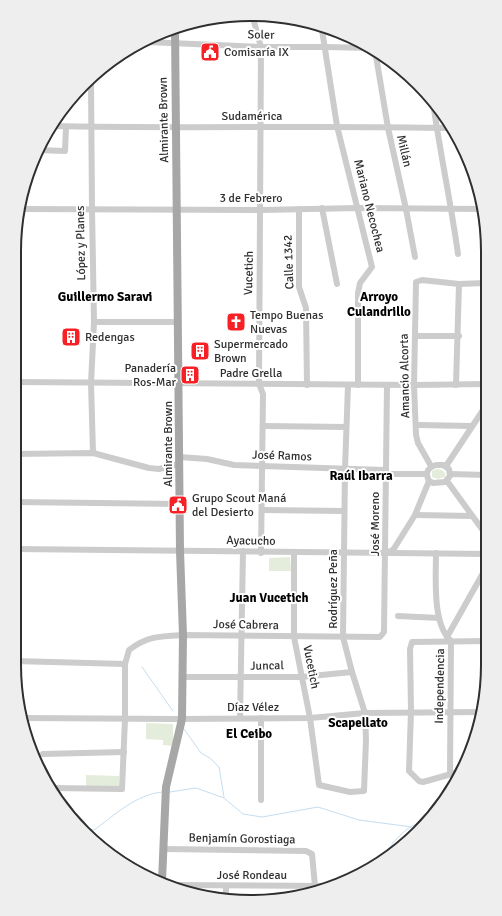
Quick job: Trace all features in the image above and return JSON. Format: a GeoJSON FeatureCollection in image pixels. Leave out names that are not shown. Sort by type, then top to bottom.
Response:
{"type":"FeatureCollection","features":[{"type":"Feature","properties":{"kind":"main road","name":"Almirante Brown"},"geometry":{"type":"LineString","coordinates":[[162,877],[166,787],[182,719],[183,635],[180,551],[175,34]]}},
{"type":"Feature","properties":{"kind":"street","name":"Vucetich"},"geometry":{"type":"LineString","coordinates":[[254,21],[261,47],[259,384],[263,394],[261,553]]}},
{"type":"Feature","properties":{"kind":"street","name":"Mariano Necochea"},"geometry":{"type":"LineString","coordinates":[[322,32],[337,126],[372,267],[360,283],[358,293],[358,385]]}},
{"type":"Feature","properties":{"kind":"street","name":"Soler"},"geometry":{"type":"LineString","coordinates":[[155,42],[261,47],[359,48]]}},
{"type":"Feature","properties":{"kind":"street","name":"Millán"},"geometry":{"type":"LineString","coordinates":[[376,58],[388,128],[415,257]]}},
{"type":"Feature","properties":{"kind":"street","name":"López y Planes"},"geometry":{"type":"LineString","coordinates":[[91,85],[94,322],[91,383],[93,453]]}},
{"type":"Feature","properties":{"kind":"street"},"geometry":{"type":"LineString","coordinates":[[434,113],[452,209],[458,254]]}},
{"type":"Feature","properties":{"kind":"street","name":"Sudamérica"},"geometry":{"type":"LineString","coordinates":[[58,126],[260,128],[337,126],[445,128]]}},
{"type":"Feature","properties":{"kind":"street"},"geometry":{"type":"LineString","coordinates":[[44,150],[65,151],[66,127]]}},
{"type":"Feature","properties":{"kind":"street"},"geometry":{"type":"LineString","coordinates":[[322,208],[337,284]]}},
{"type":"Feature","properties":{"kind":"street","name":"3 de Febrero"},"geometry":{"type":"LineString","coordinates":[[25,209],[261,210],[322,208],[477,208]]}},
{"type":"Feature","properties":{"kind":"street","name":"Calle 1342"},"geometry":{"type":"LineString","coordinates":[[299,209],[299,287],[306,308],[307,384]]}},
{"type":"Feature","properties":{"kind":"street","name":"Amancio Alcorta"},"geometry":{"type":"LineString","coordinates":[[431,466],[418,443],[416,425],[414,385],[416,282],[422,280],[459,284]]}},
{"type":"Feature","properties":{"kind":"street"},"geometry":{"type":"LineString","coordinates":[[456,385],[459,336],[459,284],[481,283]]}},
{"type":"Feature","properties":{"kind":"street"},"geometry":{"type":"LineString","coordinates":[[94,322],[178,322]]}},
{"type":"Feature","properties":{"kind":"street"},"geometry":{"type":"LineString","coordinates":[[415,336],[459,336]]}},
{"type":"Feature","properties":{"kind":"street","name":"Padre Grella"},"geometry":{"type":"LineString","coordinates":[[21,382],[348,385],[481,384]]}},
{"type":"Feature","properties":{"kind":"street","name":"Rodríguez Peña"},"geometry":{"type":"LineString","coordinates":[[319,785],[350,792],[364,791],[366,740],[365,713],[352,672],[344,637],[344,511],[348,385]]}},
{"type":"Feature","properties":{"kind":"street","name":"José Moreno"},"geometry":{"type":"LineString","coordinates":[[380,637],[384,632],[387,385]]}},
{"type":"Feature","properties":{"kind":"street"},"geometry":{"type":"LineString","coordinates":[[446,466],[481,413]]}},
{"type":"Feature","properties":{"kind":"street"},"geometry":{"type":"LineString","coordinates":[[416,425],[472,426]]}},
{"type":"Feature","properties":{"kind":"street"},"geometry":{"type":"LineString","coordinates":[[263,426],[346,427]]}},
{"type":"Feature","properties":{"kind":"street","name":"José Ramos"},"geometry":{"type":"LineString","coordinates":[[21,454],[93,453],[149,468],[159,469],[179,460],[207,459],[234,465],[345,469],[426,474]]}},
{"type":"Feature","properties":{"kind":"street"},"geometry":{"type":"LineString","coordinates":[[431,466],[446,466],[449,469],[450,474],[447,481],[433,483],[429,480],[426,474],[428,469],[431,466]]}},
{"type":"Feature","properties":{"kind":"street"},"geometry":{"type":"LineString","coordinates":[[450,474],[481,475]]}},
{"type":"Feature","properties":{"kind":"street"},"geometry":{"type":"LineString","coordinates":[[386,553],[393,550],[415,515],[429,480]]}},
{"type":"Feature","properties":{"kind":"street"},"geometry":{"type":"LineString","coordinates":[[447,481],[481,528]]}},
{"type":"Feature","properties":{"kind":"street"},"geometry":{"type":"LineString","coordinates":[[21,502],[180,504]]}},
{"type":"Feature","properties":{"kind":"street"},"geometry":{"type":"LineString","coordinates":[[262,510],[344,511]]}},
{"type":"Feature","properties":{"kind":"street"},"geometry":{"type":"LineString","coordinates":[[415,515],[472,516]]}},
{"type":"Feature","properties":{"kind":"street","name":"Ayacucho"},"geometry":{"type":"LineString","coordinates":[[21,549],[243,551],[261,553],[481,554]]}},
{"type":"Feature","properties":{"kind":"street"},"geometry":{"type":"LineString","coordinates":[[240,718],[243,551]]}},
{"type":"Feature","properties":{"kind":"street","name":"Vucetich"},"geometry":{"type":"LineString","coordinates":[[294,552],[294,637],[310,718],[319,785]]}},
{"type":"Feature","properties":{"kind":"street","name":"Independencia"},"geometry":{"type":"LineString","coordinates":[[436,554],[439,618],[449,639],[450,774]]}},
{"type":"Feature","properties":{"kind":"street"},"geometry":{"type":"LineString","coordinates":[[449,639],[481,578]]}},
{"type":"Feature","properties":{"kind":"street"},"geometry":{"type":"LineString","coordinates":[[398,616],[439,618]]}},
{"type":"Feature","properties":{"kind":"street","name":"José Cabrera"},"geometry":{"type":"LineString","coordinates":[[125,664],[129,650],[135,645],[155,636],[380,637]]}},
{"type":"Feature","properties":{"kind":"street"},"geometry":{"type":"LineString","coordinates":[[454,773],[419,782],[409,772],[411,712],[410,649],[412,642],[449,639],[481,641]]}},
{"type":"Feature","properties":{"kind":"street"},"geometry":{"type":"LineString","coordinates":[[21,661],[125,664],[125,719],[122,789],[57,788]]}},
{"type":"Feature","properties":{"kind":"street","name":"Juncal"},"geometry":{"type":"LineString","coordinates":[[182,677],[301,677],[352,672]]}},
{"type":"Feature","properties":{"kind":"street","name":"Díaz Vélez"},"geometry":{"type":"LineString","coordinates":[[27,718],[310,718],[365,713],[477,712]]}},
{"type":"Feature","properties":{"kind":"street"},"geometry":{"type":"LineString","coordinates":[[261,718],[261,800]]}},
{"type":"Feature","properties":{"kind":"street"},"geometry":{"type":"LineString","coordinates":[[43,754],[124,752]]}},
{"type":"Feature","properties":{"kind":"street","name":"Benjamín Gorostiaga"},"geometry":{"type":"LineString","coordinates":[[164,849],[306,851],[312,854],[314,886]]}},
{"type":"Feature","properties":{"kind":"street","name":"José Rondeau"},"geometry":{"type":"LineString","coordinates":[[185,885],[308,888]]}},
{"type":"Feature","properties":{"kind":"street"},"geometry":{"type":"LineString","coordinates":[[226,886],[226,894]]}},
{"type":"Feature","properties":{"kind":"green space"},"geometry":{"type":"Polygon","coordinates":[[[437,469],[442,470],[445,473],[445,477],[438,479],[432,477],[432,471],[437,469]]]}},
{"type":"Feature","properties":{"kind":"green space"},"geometry":{"type":"Polygon","coordinates":[[[290,557],[291,571],[269,571],[269,558],[290,557]]]}},
{"type":"Feature","properties":{"kind":"green space"},"geometry":{"type":"Polygon","coordinates":[[[146,723],[173,724],[173,746],[163,745],[163,740],[146,739],[146,723]]]}},
{"type":"Feature","properties":{"kind":"green space"},"geometry":{"type":"Polygon","coordinates":[[[86,775],[119,776],[119,788],[86,787],[86,775]]]}},
{"type":"Feature","properties":{"kind":"waterway"},"geometry":{"type":"LineString","coordinates":[[142,667],[173,711]]}},
{"type":"Feature","properties":{"kind":"waterway"},"geometry":{"type":"LineString","coordinates":[[184,729],[201,753],[210,758],[219,767],[224,797]]}},
{"type":"Feature","properties":{"kind":"waterway"},"geometry":{"type":"LineString","coordinates":[[170,792],[196,788],[224,798],[243,814],[262,817],[318,807],[359,820],[412,827]]}},
{"type":"Feature","properties":{"kind":"waterway"},"geometry":{"type":"LineString","coordinates":[[89,829],[94,830],[135,801],[163,792]]}},
{"type":"Feature","properties":{"kind":"waterway"},"geometry":{"type":"LineString","coordinates":[[389,848],[394,841],[405,831],[418,824]]}},
{"type":"Feature","properties":{"kind":"place","name":"Comisaría IX"},"geometry":{"type":"Point","coordinates":[210,52]}},
{"type":"Feature","properties":{"kind":"place","name":"Tempo Buenas Nuevas"},"geometry":{"type":"Point","coordinates":[236,322]}},
{"type":"Feature","properties":{"kind":"place","name":"Redengas"},"geometry":{"type":"Point","coordinates":[71,337]}},
{"type":"Feature","properties":{"kind":"place","name":"Supermercado Brown"},"geometry":{"type":"Point","coordinates":[200,351]}},
{"type":"Feature","properties":{"kind":"place","name":"Panadería Ros-Mar"},"geometry":{"type":"Point","coordinates":[190,375]}},
{"type":"Feature","properties":{"kind":"place","name":"Grupo Scout Maná del Desierto"},"geometry":{"type":"Point","coordinates":[178,505]}},
{"type":"Feature","properties":{"kind":"district","name":"Guillermo Saravi"},"geometry":{"type":"Point","coordinates":[105,297]}},
{"type":"Feature","properties":{"kind":"district","name":"Arroyo Culandrillo"},"geometry":{"type":"Point","coordinates":[379,304]}},
{"type":"Feature","properties":{"kind":"district","name":"Raúl Ibarra"},"geometry":{"type":"Point","coordinates":[361,476]}},
{"type":"Feature","properties":{"kind":"district","name":"Juan Vucetich"},"geometry":{"type":"Point","coordinates":[269,598]}},
{"type":"Feature","properties":{"kind":"district","name":"Scapellato"},"geometry":{"type":"Point","coordinates":[358,723]}},
{"type":"Feature","properties":{"kind":"district","name":"El Ceibo"},"geometry":{"type":"Point","coordinates":[249,734]}}]}
